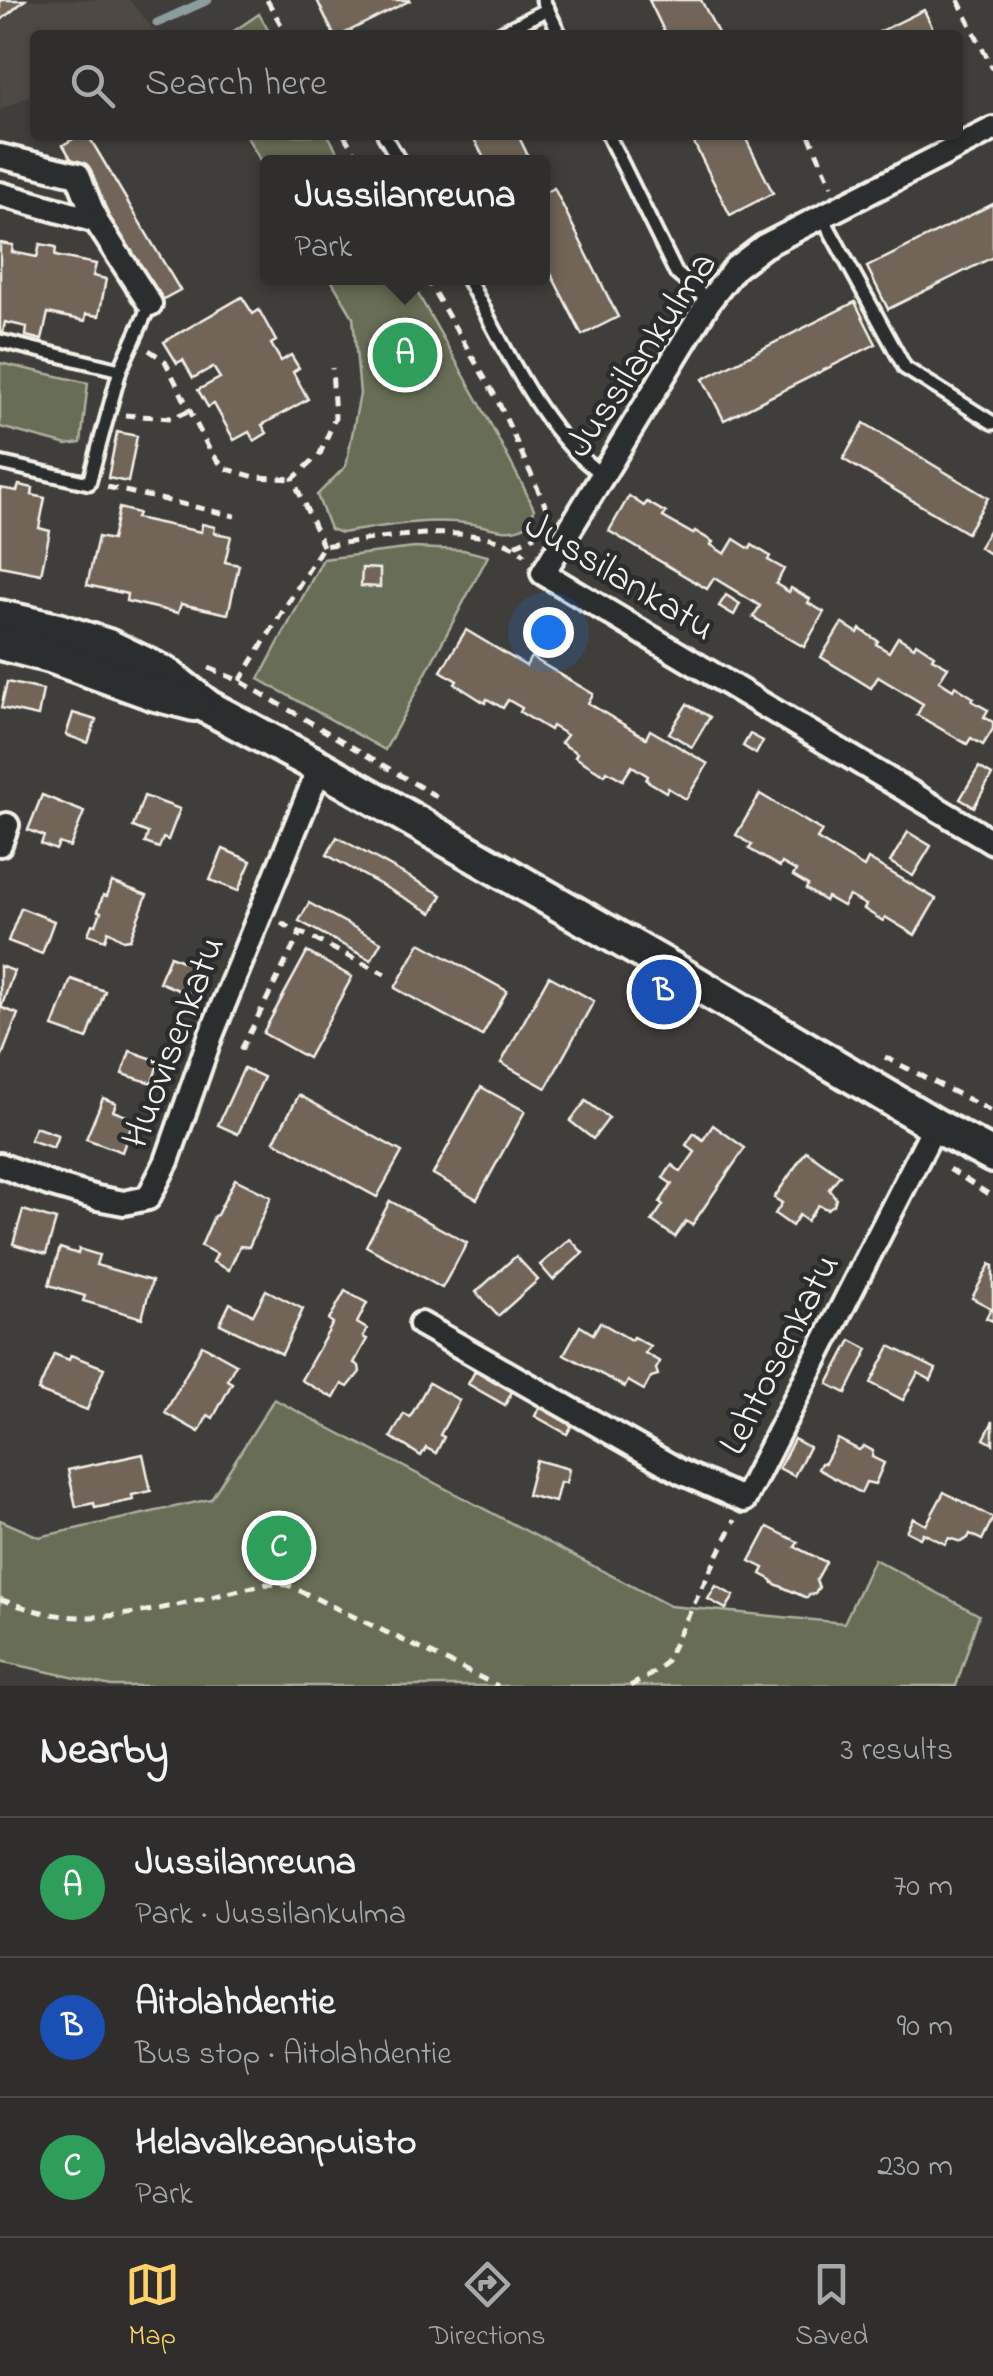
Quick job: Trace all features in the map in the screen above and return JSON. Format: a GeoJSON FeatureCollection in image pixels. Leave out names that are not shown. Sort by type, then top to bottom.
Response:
{"type":"FeatureCollection","features":[{"type":"Feature","properties":{"kind":"main road"},"geometry":{"type":"LineString","coordinates":[[0,617],[108,646],[166,674],[208,707],[320,766],[993,1156]]}},
{"type":"Feature","properties":{"kind":"main road"},"geometry":{"type":"LineString","coordinates":[[0,643],[50,656],[155,694],[208,707]]}},
{"type":"Feature","properties":{"kind":"street","name":"Jussilankulma"},"geometry":{"type":"LineString","coordinates":[[543,573],[709,301],[736,268],[764,246],[993,129]]}},
{"type":"Feature","properties":{"kind":"street"},"geometry":{"type":"LineString","coordinates":[[0,156],[78,175],[96,221],[150,304]]}},
{"type":"Feature","properties":{"kind":"street"},"geometry":{"type":"LineString","coordinates":[[0,194],[96,221]]}},
{"type":"Feature","properties":{"kind":"street","name":"Jussilankatu"},"geometry":{"type":"LineString","coordinates":[[543,573],[993,842]]}},
{"type":"Feature","properties":{"kind":"street","name":"Huovisenkatu"},"geometry":{"type":"LineString","coordinates":[[0,1164],[98,1198],[124,1203],[148,1198],[167,1162],[211,1036],[320,766]]}},
{"type":"Feature","properties":{"kind":"street","name":"Lehtosenkatu"},"geometry":{"type":"LineString","coordinates":[[421,1324],[682,1472],[744,1500],[935,1124]]}},
{"type":"Feature","properties":{"kind":"lane"},"geometry":{"type":"LineString","coordinates":[[505,30],[546,5],[558,30]]}},
{"type":"Feature","properties":{"kind":"lane"},"geometry":{"type":"LineString","coordinates":[[610,140],[676,273],[709,301]]}},
{"type":"Feature","properties":{"kind":"lane"},"geometry":{"type":"LineString","coordinates":[[822,216],[904,368],[993,423]]}},
{"type":"Feature","properties":{"kind":"lane"},"geometry":{"type":"LineString","coordinates":[[471,285],[534,400],[568,446],[602,475]]}},
{"type":"Feature","properties":{"kind":"lane"},"geometry":{"type":"LineString","coordinates":[[0,462],[89,483],[120,370],[150,304]]}},
{"type":"Feature","properties":{"kind":"lane"},"geometry":{"type":"LineString","coordinates":[[0,341],[120,370]]}},
{"type":"Feature","properties":{"kind":"path"},"geometry":{"type":"LineString","coordinates":[[267,0],[284,30]]}},
{"type":"Feature","properties":{"kind":"path"},"geometry":{"type":"LineString","coordinates":[[958,0],[993,70]]}},
{"type":"Feature","properties":{"kind":"path"},"geometry":{"type":"LineString","coordinates":[[810,140],[833,189]]}},
{"type":"Feature","properties":{"kind":"path"},"geometry":{"type":"LineString","coordinates":[[430,285],[497,400],[563,542]]}},
{"type":"Feature","properties":{"kind":"path"},"geometry":{"type":"LineString","coordinates":[[134,339],[165,361],[210,451],[224,468],[255,477],[293,479],[320,454],[335,418],[332,368]]}},
{"type":"Feature","properties":{"kind":"path"},"geometry":{"type":"LineString","coordinates":[[108,412],[172,418],[190,410]]}},
{"type":"Feature","properties":{"kind":"path"},"geometry":{"type":"LineString","coordinates":[[240,681],[323,546],[293,479]]}},
{"type":"Feature","properties":{"kind":"path"},"geometry":{"type":"LineString","coordinates":[[89,483],[235,516]]}},
{"type":"Feature","properties":{"kind":"path","name":"Jussilankatu"},"geometry":{"type":"LineString","coordinates":[[323,546],[422,532],[473,536],[515,545],[543,573]]}},
{"type":"Feature","properties":{"kind":"path"},"geometry":{"type":"LineString","coordinates":[[260,913],[385,974]]}},
{"type":"Feature","properties":{"kind":"path"},"geometry":{"type":"LineString","coordinates":[[241,1050],[300,932]]}},
{"type":"Feature","properties":{"kind":"path"},"geometry":{"type":"LineString","coordinates":[[630,1686],[665,1664],[744,1500]]}},
{"type":"Feature","properties":{"kind":"path"},"geometry":{"type":"LineString","coordinates":[[0,1599],[45,1613],[82,1618],[138,1613],[266,1584],[288,1585],[498,1686]]}},
{"type":"Feature","properties":{"kind":"shaded area"},"geometry":{"type":"Polygon","coordinates":[[[0,0],[129,0],[154,30],[30,30],[30,95],[0,110],[0,0]]]}},
{"type":"Feature","properties":{"kind":"green space"},"geometry":{"type":"Polygon","coordinates":[[[259,14],[268,30],[235,30],[259,14]]]}},
{"type":"Feature","properties":{"kind":"green space"},"geometry":{"type":"Polygon","coordinates":[[[249,140],[331,140],[339,155],[260,155],[260,160],[249,140]]]}},
{"type":"Feature","properties":{"kind":"green space"},"geometry":{"type":"Polygon","coordinates":[[[334,285],[413,285],[523,486],[534,509],[532,522],[510,530],[440,521],[341,533],[330,529],[317,495],[346,466],[360,394],[353,317],[334,285]]]}},
{"type":"Feature","properties":{"kind":"green space"},"geometry":{"type":"Polygon","coordinates":[[[0,363],[88,383],[81,443],[67,445],[0,427],[0,363]]]}},
{"type":"Feature","properties":{"kind":"green space"},"geometry":{"type":"Polygon","coordinates":[[[414,548],[463,550],[488,556],[385,750],[259,679],[323,559],[414,548]]]}},
{"type":"Feature","properties":{"kind":"green space"},"geometry":{"type":"Polygon","coordinates":[[[274,1399],[670,1606],[844,1623],[874,1559],[979,1615],[956,1686],[111,1686],[0,1661],[0,1520],[39,1537],[211,1499],[274,1399]]]}},
{"type":"Feature","properties":{"kind":"building"},"geometry":{"type":"Polygon","coordinates":[[[0,0],[25,0],[0,21],[0,0]]]}},
{"type":"Feature","properties":{"kind":"building"},"geometry":{"type":"Polygon","coordinates":[[[317,0],[411,0],[351,30],[332,30],[317,0]]]}},
{"type":"Feature","properties":{"kind":"building"},"geometry":{"type":"Polygon","coordinates":[[[649,0],[701,0],[716,30],[664,30],[649,0]]]}},
{"type":"Feature","properties":{"kind":"building"},"geometry":{"type":"Polygon","coordinates":[[[924,10],[934,30],[883,30],[924,10]]]}},
{"type":"Feature","properties":{"kind":"building"},"geometry":{"type":"Polygon","coordinates":[[[72,140],[91,140],[180,290],[156,303],[63,145],[72,140]]]}},
{"type":"Feature","properties":{"kind":"building"},"geometry":{"type":"Polygon","coordinates":[[[475,140],[520,140],[528,155],[482,155],[475,140]]]}},
{"type":"Feature","properties":{"kind":"building"},"geometry":{"type":"Polygon","coordinates":[[[692,140],[746,140],[773,193],[730,215],[692,140]]]}},
{"type":"Feature","properties":{"kind":"building"},"geometry":{"type":"Polygon","coordinates":[[[554,188],[618,317],[582,335],[550,272],[550,190],[554,188]]]}},
{"type":"Feature","properties":{"kind":"building"},"geometry":{"type":"Polygon","coordinates":[[[993,204],[993,257],[888,309],[867,267],[993,204]]]}},
{"type":"Feature","properties":{"kind":"building"},"geometry":{"type":"Polygon","coordinates":[[[0,243],[13,245],[12,252],[37,257],[40,244],[56,247],[55,256],[96,264],[93,276],[106,279],[99,316],[86,314],[85,321],[48,313],[42,340],[26,336],[27,327],[5,322],[3,333],[0,332],[0,243]]]}},
{"type":"Feature","properties":{"kind":"building"},"geometry":{"type":"Polygon","coordinates":[[[242,297],[253,314],[259,310],[276,341],[271,344],[281,361],[291,355],[299,368],[293,372],[308,399],[262,425],[267,433],[254,441],[249,432],[234,440],[214,404],[208,407],[198,390],[220,378],[213,367],[193,378],[183,360],[177,363],[164,342],[242,297]]]}},
{"type":"Feature","properties":{"kind":"building"},"geometry":{"type":"Polygon","coordinates":[[[855,302],[876,344],[724,420],[703,379],[855,302]]]}},
{"type":"Feature","properties":{"kind":"building"},"geometry":{"type":"Polygon","coordinates":[[[864,423],[988,498],[967,533],[843,459],[864,423]]]}},
{"type":"Feature","properties":{"kind":"building"},"geometry":{"type":"Polygon","coordinates":[[[117,432],[137,436],[128,482],[108,478],[117,432]]]}},
{"type":"Feature","properties":{"kind":"building"},"geometry":{"type":"Polygon","coordinates":[[[19,485],[33,488],[32,495],[45,498],[39,528],[50,531],[41,574],[0,566],[0,488],[17,491],[19,485]]]}},
{"type":"Feature","properties":{"kind":"building"},"geometry":{"type":"Polygon","coordinates":[[[629,496],[666,513],[663,517],[693,534],[695,531],[725,554],[734,539],[770,556],[768,560],[784,569],[776,584],[810,599],[808,603],[824,612],[804,647],[753,617],[760,606],[714,578],[707,589],[609,531],[629,496]]]}},
{"type":"Feature","properties":{"kind":"building"},"geometry":{"type":"Polygon","coordinates":[[[119,508],[138,513],[136,518],[201,532],[202,524],[215,527],[214,533],[231,536],[225,562],[239,565],[228,614],[181,604],[178,613],[126,601],[127,594],[87,585],[98,537],[112,540],[119,508]]]}},
{"type":"Feature","properties":{"kind":"building"},"geometry":{"type":"Polygon","coordinates":[[[993,524],[993,556],[979,547],[993,524]]]}},
{"type":"Feature","properties":{"kind":"building"},"geometry":{"type":"Polygon","coordinates":[[[362,568],[380,569],[380,587],[361,586],[362,568]]]}},
{"type":"Feature","properties":{"kind":"building"},"geometry":{"type":"Polygon","coordinates":[[[726,595],[740,604],[734,615],[719,606],[726,595]]]}},
{"type":"Feature","properties":{"kind":"building"},"geometry":{"type":"Polygon","coordinates":[[[842,623],[858,633],[860,629],[889,652],[898,637],[914,647],[916,643],[948,667],[939,681],[953,690],[955,686],[988,710],[984,717],[993,722],[993,729],[983,745],[971,738],[967,744],[917,715],[923,704],[878,677],[871,688],[821,657],[842,623]]]}},
{"type":"Feature","properties":{"kind":"building"},"geometry":{"type":"Polygon","coordinates":[[[466,630],[526,666],[531,657],[593,694],[588,703],[646,738],[650,730],[708,764],[686,799],[646,780],[648,776],[632,766],[623,780],[607,771],[605,775],[575,757],[577,753],[561,743],[567,735],[552,726],[550,730],[508,700],[503,708],[487,699],[485,703],[455,684],[457,681],[441,671],[466,630]]]}},
{"type":"Feature","properties":{"kind":"building"},"geometry":{"type":"Polygon","coordinates":[[[7,682],[43,690],[38,716],[1,708],[7,682]]]}},
{"type":"Feature","properties":{"kind":"building"},"geometry":{"type":"Polygon","coordinates":[[[687,704],[710,717],[692,747],[669,733],[687,704]]]}},
{"type":"Feature","properties":{"kind":"building"},"geometry":{"type":"Polygon","coordinates":[[[73,713],[96,720],[88,743],[66,735],[73,713]]]}},
{"type":"Feature","properties":{"kind":"building"},"geometry":{"type":"Polygon","coordinates":[[[750,734],[763,741],[756,754],[743,746],[750,734]]]}},
{"type":"Feature","properties":{"kind":"building"},"geometry":{"type":"Polygon","coordinates":[[[979,767],[992,775],[974,807],[960,799],[979,767]]]}},
{"type":"Feature","properties":{"kind":"building"},"geometry":{"type":"Polygon","coordinates":[[[760,794],[822,831],[817,839],[864,867],[868,859],[936,899],[915,935],[885,917],[883,921],[849,896],[843,906],[827,897],[825,901],[793,876],[796,871],[782,863],[780,867],[749,849],[752,845],[736,835],[760,794]]]}},
{"type":"Feature","properties":{"kind":"building"},"geometry":{"type":"Polygon","coordinates":[[[42,795],[84,812],[70,847],[59,843],[56,850],[41,844],[44,836],[28,830],[42,795]]]}},
{"type":"Feature","properties":{"kind":"building"},"geometry":{"type":"Polygon","coordinates":[[[144,796],[180,809],[168,840],[163,838],[159,848],[145,843],[148,833],[133,827],[144,796]]]}},
{"type":"Feature","properties":{"kind":"building"},"geometry":{"type":"Polygon","coordinates":[[[908,832],[931,846],[913,876],[890,862],[908,832]]]}},
{"type":"Feature","properties":{"kind":"building"},"geometry":{"type":"Polygon","coordinates":[[[337,837],[442,895],[432,913],[327,855],[337,837]]]}},
{"type":"Feature","properties":{"kind":"building"},"geometry":{"type":"Polygon","coordinates":[[[223,849],[251,861],[238,891],[210,880],[223,849]]]}},
{"type":"Feature","properties":{"kind":"building"},"geometry":{"type":"Polygon","coordinates":[[[112,882],[147,895],[130,939],[123,940],[108,931],[105,940],[88,934],[92,924],[96,925],[103,895],[107,896],[112,882]]]}},
{"type":"Feature","properties":{"kind":"building"},"geometry":{"type":"Polygon","coordinates":[[[309,903],[381,942],[371,960],[299,921],[309,903]]]}},
{"type":"Feature","properties":{"kind":"building"},"geometry":{"type":"Polygon","coordinates":[[[21,908],[54,921],[42,954],[8,941],[21,908]]]}},
{"type":"Feature","properties":{"kind":"building"},"geometry":{"type":"Polygon","coordinates":[[[420,943],[507,991],[482,1036],[395,988],[420,943]]]}},
{"type":"Feature","properties":{"kind":"building"},"geometry":{"type":"Polygon","coordinates":[[[307,952],[352,977],[308,1058],[263,1033],[307,952]]]}},
{"type":"Feature","properties":{"kind":"building"},"geometry":{"type":"Polygon","coordinates":[[[170,956],[199,968],[188,994],[159,982],[170,956]]]}},
{"type":"Feature","properties":{"kind":"building"},"geometry":{"type":"Polygon","coordinates":[[[0,966],[14,971],[1,1008],[0,1007],[0,966]]]}},
{"type":"Feature","properties":{"kind":"building"},"geometry":{"type":"Polygon","coordinates":[[[549,976],[594,1001],[546,1088],[501,1063],[549,976]]]}},
{"type":"Feature","properties":{"kind":"building"},"geometry":{"type":"Polygon","coordinates":[[[71,979],[105,991],[87,1039],[53,1027],[71,979]]]}},
{"type":"Feature","properties":{"kind":"building"},"geometry":{"type":"Polygon","coordinates":[[[0,1007],[18,1014],[0,1061],[0,1007]]]}},
{"type":"Feature","properties":{"kind":"building"},"geometry":{"type":"Polygon","coordinates":[[[130,1051],[159,1061],[152,1083],[122,1074],[130,1051]]]}},
{"type":"Feature","properties":{"kind":"building"},"geometry":{"type":"Polygon","coordinates":[[[244,1068],[264,1077],[238,1134],[218,1125],[244,1068]]]}},
{"type":"Feature","properties":{"kind":"building"},"geometry":{"type":"Polygon","coordinates":[[[481,1087],[525,1111],[477,1199],[433,1174],[481,1087]]]}},
{"type":"Feature","properties":{"kind":"building"},"geometry":{"type":"Polygon","coordinates":[[[299,1095],[402,1152],[377,1197],[274,1141],[299,1095]]]}},
{"type":"Feature","properties":{"kind":"building"},"geometry":{"type":"Polygon","coordinates":[[[103,1098],[116,1103],[113,1111],[134,1119],[122,1152],[86,1139],[103,1098]]]}},
{"type":"Feature","properties":{"kind":"building"},"geometry":{"type":"Polygon","coordinates":[[[586,1101],[609,1118],[593,1139],[570,1121],[586,1101]]]}},
{"type":"Feature","properties":{"kind":"building"},"geometry":{"type":"Polygon","coordinates":[[[713,1125],[745,1148],[692,1225],[686,1221],[675,1237],[652,1221],[672,1184],[663,1178],[672,1165],[681,1172],[695,1152],[686,1145],[694,1133],[703,1140],[713,1125]]]}},
{"type":"Feature","properties":{"kind":"building"},"geometry":{"type":"Polygon","coordinates":[[[35,1127],[58,1135],[53,1148],[30,1140],[35,1127]]]}},
{"type":"Feature","properties":{"kind":"building"},"geometry":{"type":"Polygon","coordinates":[[[806,1151],[840,1175],[829,1189],[836,1198],[827,1209],[818,1205],[807,1221],[799,1215],[792,1226],[775,1214],[782,1203],[774,1198],[806,1151]]]}},
{"type":"Feature","properties":{"kind":"building"},"geometry":{"type":"Polygon","coordinates":[[[235,1179],[271,1197],[249,1247],[240,1246],[229,1270],[213,1262],[217,1254],[201,1246],[235,1179]]]}},
{"type":"Feature","properties":{"kind":"building"},"geometry":{"type":"Polygon","coordinates":[[[390,1201],[467,1243],[442,1288],[366,1246],[390,1201]]]}},
{"type":"Feature","properties":{"kind":"building"},"geometry":{"type":"Polygon","coordinates":[[[23,1210],[56,1220],[46,1254],[13,1244],[23,1210]]]}},
{"type":"Feature","properties":{"kind":"building"},"geometry":{"type":"Polygon","coordinates":[[[570,1239],[583,1253],[553,1280],[540,1265],[570,1239]]]}},
{"type":"Feature","properties":{"kind":"building"},"geometry":{"type":"Polygon","coordinates":[[[60,1248],[99,1255],[96,1265],[152,1281],[142,1318],[83,1301],[85,1296],[49,1285],[60,1248]]]}},
{"type":"Feature","properties":{"kind":"building"},"geometry":{"type":"Polygon","coordinates":[[[516,1256],[538,1280],[498,1316],[476,1292],[516,1256]]]}},
{"type":"Feature","properties":{"kind":"building"},"geometry":{"type":"Polygon","coordinates":[[[990,1264],[993,1321],[986,1318],[991,1308],[972,1298],[990,1264]]]}},
{"type":"Feature","properties":{"kind":"building"},"geometry":{"type":"Polygon","coordinates":[[[266,1290],[303,1309],[282,1354],[220,1324],[230,1303],[253,1315],[266,1290]]]}},
{"type":"Feature","properties":{"kind":"building"},"geometry":{"type":"Polygon","coordinates":[[[345,1291],[367,1303],[357,1323],[367,1329],[363,1337],[367,1339],[354,1363],[360,1372],[348,1387],[342,1384],[334,1398],[301,1380],[333,1323],[329,1320],[345,1291]]]}},
{"type":"Feature","properties":{"kind":"building"},"geometry":{"type":"Polygon","coordinates":[[[600,1322],[650,1346],[645,1353],[660,1362],[658,1375],[651,1377],[644,1390],[628,1381],[625,1387],[564,1354],[580,1326],[593,1334],[600,1322]]]}},
{"type":"Feature","properties":{"kind":"building"},"geometry":{"type":"Polygon","coordinates":[[[851,1340],[868,1349],[846,1393],[828,1384],[851,1340]]]}},
{"type":"Feature","properties":{"kind":"building"},"geometry":{"type":"Polygon","coordinates":[[[202,1345],[236,1364],[227,1380],[232,1383],[213,1418],[208,1415],[199,1432],[165,1413],[202,1345]]]}},
{"type":"Feature","properties":{"kind":"building"},"geometry":{"type":"Polygon","coordinates":[[[890,1346],[936,1369],[931,1380],[918,1373],[903,1400],[871,1383],[890,1346]]]}},
{"type":"Feature","properties":{"kind":"building"},"geometry":{"type":"Polygon","coordinates":[[[54,1354],[69,1360],[71,1355],[104,1368],[87,1410],[38,1391],[54,1354]]]}},
{"type":"Feature","properties":{"kind":"building"},"geometry":{"type":"Polygon","coordinates":[[[478,1366],[515,1386],[505,1405],[468,1384],[478,1366]]]}},
{"type":"Feature","properties":{"kind":"building"},"geometry":{"type":"Polygon","coordinates":[[[429,1383],[459,1400],[440,1435],[444,1437],[436,1453],[426,1448],[421,1456],[391,1437],[404,1414],[410,1417],[429,1383]]]}},
{"type":"Feature","properties":{"kind":"building"},"geometry":{"type":"Polygon","coordinates":[[[543,1400],[576,1418],[567,1434],[535,1416],[543,1400]]]}},
{"type":"Feature","properties":{"kind":"building"},"geometry":{"type":"Polygon","coordinates":[[[993,1421],[993,1444],[984,1439],[993,1421]]]}},
{"type":"Feature","properties":{"kind":"building"},"geometry":{"type":"Polygon","coordinates":[[[794,1439],[809,1447],[794,1476],[779,1468],[794,1439]]]}},
{"type":"Feature","properties":{"kind":"building"},"geometry":{"type":"Polygon","coordinates":[[[838,1439],[859,1450],[864,1446],[873,1451],[872,1457],[884,1463],[875,1484],[866,1482],[861,1493],[818,1469],[838,1439]]]}},
{"type":"Feature","properties":{"kind":"building"},"geometry":{"type":"Polygon","coordinates":[[[143,1454],[151,1491],[132,1495],[133,1500],[95,1508],[94,1503],[76,1507],[68,1470],[143,1454]]]}},
{"type":"Feature","properties":{"kind":"building"},"geometry":{"type":"Polygon","coordinates":[[[536,1460],[569,1469],[566,1483],[560,1482],[555,1502],[527,1495],[536,1460]]]}},
{"type":"Feature","properties":{"kind":"building"},"geometry":{"type":"Polygon","coordinates":[[[944,1492],[993,1518],[982,1540],[970,1534],[961,1542],[949,1538],[945,1544],[923,1533],[920,1538],[906,1531],[913,1518],[926,1525],[944,1492]]]}},
{"type":"Feature","properties":{"kind":"building"},"geometry":{"type":"Polygon","coordinates":[[[768,1527],[798,1542],[795,1547],[826,1562],[816,1581],[819,1587],[815,1594],[807,1598],[773,1583],[761,1574],[764,1568],[750,1561],[768,1527]]]}},
{"type":"Feature","properties":{"kind":"building"},"geometry":{"type":"Polygon","coordinates":[[[716,1586],[734,1596],[726,1609],[708,1599],[716,1586]]]}},
{"type":"Feature","properties":{"kind":"waterway"},"geometry":{"type":"LineString","coordinates":[[157,23],[208,0]]}},
{"type":"Feature","properties":{"kind":"place","name":"Jussilanreuna"},"geometry":{"type":"Point","coordinates":[405,355]}},
{"type":"Feature","properties":{"kind":"place","name":"Aitolahdentie"},"geometry":{"type":"Point","coordinates":[664,992]}},
{"type":"Feature","properties":{"kind":"place","name":"Helavalkeanpuisto"},"geometry":{"type":"Point","coordinates":[279,1548]}}]}
